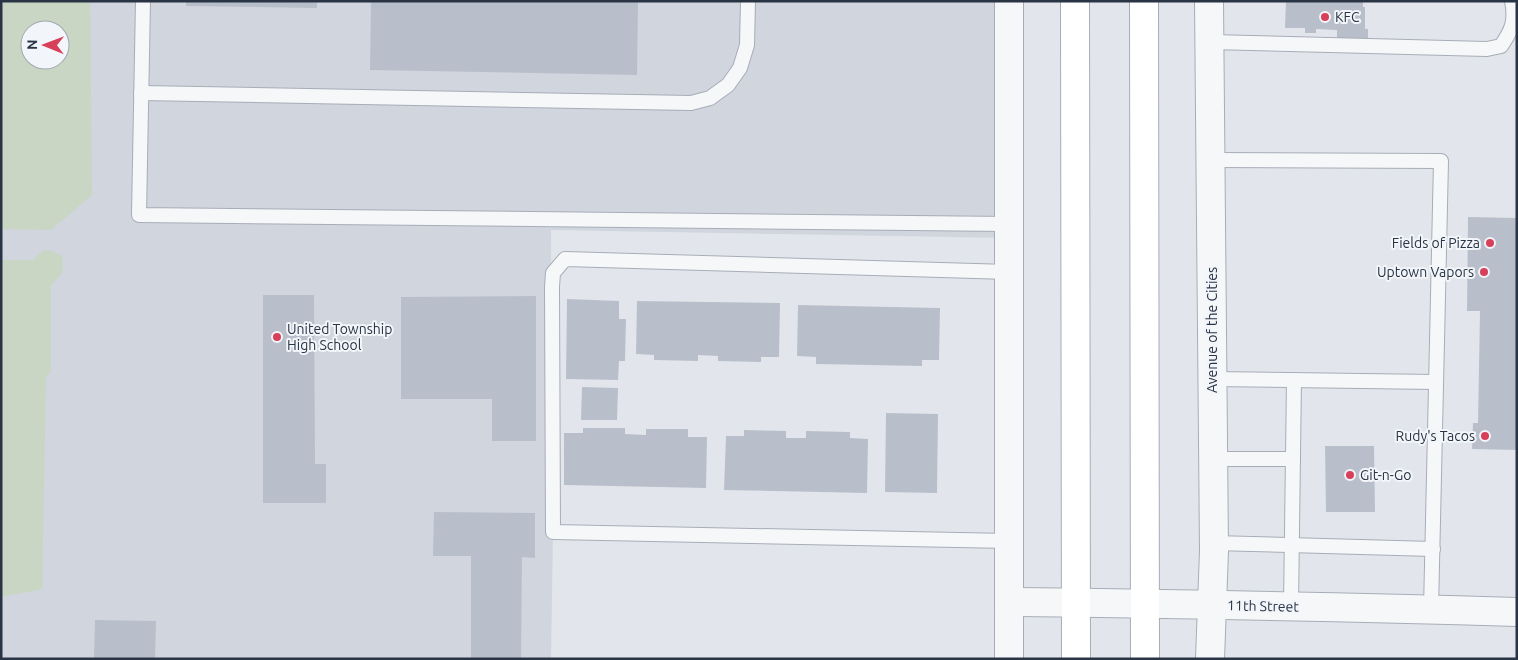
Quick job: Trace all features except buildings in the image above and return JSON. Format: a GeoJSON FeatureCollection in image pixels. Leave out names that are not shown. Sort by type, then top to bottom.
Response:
{"type":"FeatureCollection","features":[{"type":"Feature","properties":{"kind":"main road"},"geometry":{"type":"LineString","coordinates":[[1076,1],[1076,659]]}},
{"type":"Feature","properties":{"kind":"main road"},"geometry":{"type":"LineString","coordinates":[[1144,1],[1145,659]]}},
{"type":"Feature","properties":{"kind":"street"},"geometry":{"type":"LineString","coordinates":[[1008,1],[1008,659]]}},
{"type":"Feature","properties":{"kind":"street","name":"Avenue of the Cities"},"geometry":{"type":"LineString","coordinates":[[1209,1],[1213,459],[1210,659]]}},
{"type":"Feature","properties":{"kind":"street","name":"11th Street"},"geometry":{"type":"LineString","coordinates":[[1009,602],[1291,606],[1517,612]]}},
{"type":"Feature","properties":{"kind":"lane"},"geometry":{"type":"LineString","coordinates":[[143,1],[139,215],[1009,224]]}},
{"type":"Feature","properties":{"kind":"lane"},"geometry":{"type":"LineString","coordinates":[[141,93],[691,103],[710,98],[728,85],[740,68],[748,45],[748,1]]}},
{"type":"Feature","properties":{"kind":"lane"},"geometry":{"type":"LineString","coordinates":[[1210,42],[1487,49],[1501,46],[1508,36],[1514,22],[1512,2]]}},
{"type":"Feature","properties":{"kind":"lane"},"geometry":{"type":"LineString","coordinates":[[1211,160],[1441,161],[1432,610]]}},
{"type":"Feature","properties":{"kind":"lane"},"geometry":{"type":"LineString","coordinates":[[1009,272],[565,260],[553,273],[552,287],[553,532],[1009,541]]}},
{"type":"Feature","properties":{"kind":"lane"},"geometry":{"type":"LineString","coordinates":[[1212,379],[1436,382]]}},
{"type":"Feature","properties":{"kind":"lane"},"geometry":{"type":"LineString","coordinates":[[1291,606],[1294,380]]}},
{"type":"Feature","properties":{"kind":"lane"},"geometry":{"type":"LineString","coordinates":[[1213,459],[1293,460]]}},
{"type":"Feature","properties":{"kind":"lane"},"geometry":{"type":"LineString","coordinates":[[1213,544],[1433,549]]}},
{"type":"Feature","properties":{"kind":"shaded area","name":"United Township High School"},"geometry":{"type":"Polygon","coordinates":[[[1,1],[1009,1],[1009,238],[551,230],[553,532],[551,659],[1,659],[1,1]]]}},
{"type":"Feature","properties":{"kind":"green space"},"geometry":{"type":"Polygon","coordinates":[[[1,1],[90,1],[92,195],[51,230],[1,229],[1,1]]]}},
{"type":"Feature","properties":{"kind":"green space"},"geometry":{"type":"Polygon","coordinates":[[[43,250],[53,251],[62,256],[63,269],[51,285],[51,372],[46,377],[42,589],[1,597],[1,260],[33,260],[43,250]]]}},
{"type":"Feature","properties":{"kind":"place","name":"KFC"},"geometry":{"type":"Point","coordinates":[1325,17]}},
{"type":"Feature","properties":{"kind":"place","name":"Fields of Pizza"},"geometry":{"type":"Point","coordinates":[1490,243]}},
{"type":"Feature","properties":{"kind":"place","name":"Uptown Vapors"},"geometry":{"type":"Point","coordinates":[1484,272]}},
{"type":"Feature","properties":{"kind":"place","name":"United Township High School"},"geometry":{"type":"Point","coordinates":[277,337]}},
{"type":"Feature","properties":{"kind":"place","name":"Rudy's Tacos"},"geometry":{"type":"Point","coordinates":[1485,436]}},
{"type":"Feature","properties":{"kind":"place","name":"Git-n-Go"},"geometry":{"type":"Point","coordinates":[1350,475]}}]}
